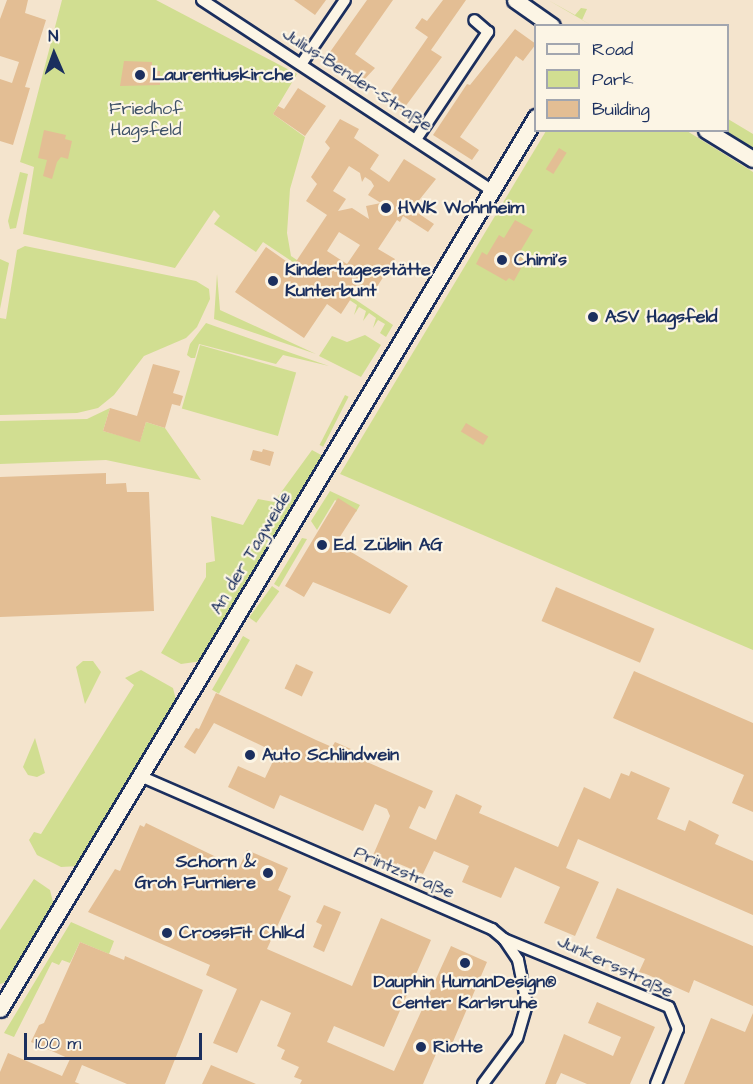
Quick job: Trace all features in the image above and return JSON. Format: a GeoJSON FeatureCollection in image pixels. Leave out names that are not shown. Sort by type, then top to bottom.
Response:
{"type":"FeatureCollection","features":[{"type":"Feature","properties":{"kind":"main road"},"geometry":{"type":"LineString","coordinates":[[515,0],[549,24]]}},
{"type":"Feature","properties":{"kind":"main road","name":"An der Tagweide"},"geometry":{"type":"LineString","coordinates":[[0,1009],[534,120]]}},
{"type":"Feature","properties":{"kind":"main road"},"geometry":{"type":"LineString","coordinates":[[709,132],[753,159]]}},
{"type":"Feature","properties":{"kind":"street","name":"Julius-Bender-Straße"},"geometry":{"type":"LineString","coordinates":[[202,0],[417,138],[491,190]]}},
{"type":"Feature","properties":{"kind":"street"},"geometry":{"type":"LineString","coordinates":[[302,63],[345,0]]}},
{"type":"Feature","properties":{"kind":"street"},"geometry":{"type":"LineString","coordinates":[[417,138],[488,32],[474,20]]}},
{"type":"Feature","properties":{"kind":"street","name":"Printzstraße"},"geometry":{"type":"LineString","coordinates":[[140,776],[492,929],[504,939],[518,960],[527,1004],[517,1038],[483,1084]]}},
{"type":"Feature","properties":{"kind":"street","name":"Junkersstraße"},"geometry":{"type":"LineString","coordinates":[[504,939],[669,1007],[678,1029],[656,1084]]}},
{"type":"Feature","properties":{"kind":"green space","name":"Friedhof Hagsfeld"},"geometry":{"type":"Polygon","coordinates":[[[62,0],[156,0],[297,74],[273,114],[305,137],[290,189],[287,233],[291,256],[393,325],[386,337],[380,333],[385,324],[378,320],[373,328],[376,318],[369,313],[363,321],[366,311],[359,307],[354,315],[357,305],[263,242],[256,252],[214,224],[220,216],[214,210],[175,268],[23,234],[34,167],[20,162],[62,0]]]}},
{"type":"Feature","properties":{"kind":"green space"},"geometry":{"type":"Polygon","coordinates":[[[548,0],[575,15],[581,8],[587,9],[582,20],[548,0]]]}},
{"type":"Feature","properties":{"kind":"green space"},"geometry":{"type":"Polygon","coordinates":[[[729,120],[753,134],[753,151],[724,132],[729,132],[729,120]]]}},
{"type":"Feature","properties":{"kind":"green space","name":"ASV Hagsfeld"},"geometry":{"type":"Polygon","coordinates":[[[545,132],[689,132],[753,172],[753,650],[340,474],[545,132]]]}},
{"type":"Feature","properties":{"kind":"green space"},"geometry":{"type":"Polygon","coordinates":[[[20,172],[28,174],[16,228],[10,229],[8,221],[20,172]]]}},
{"type":"Feature","properties":{"kind":"green space"},"geometry":{"type":"Polygon","coordinates":[[[25,246],[196,281],[209,289],[210,299],[197,327],[186,338],[144,356],[114,395],[98,408],[77,413],[0,415],[0,318],[6,319],[17,250],[25,246]]]}},
{"type":"Feature","properties":{"kind":"green space"},"geometry":{"type":"Polygon","coordinates":[[[0,259],[9,263],[0,309],[0,259]]]}},
{"type":"Feature","properties":{"kind":"green space"},"geometry":{"type":"Polygon","coordinates":[[[217,274],[220,310],[316,354],[214,319],[217,274]]]}},
{"type":"Feature","properties":{"kind":"green space"},"geometry":{"type":"Polygon","coordinates":[[[206,323],[329,366],[283,355],[276,364],[199,344],[195,358],[191,358],[187,355],[190,344],[206,323]]]}},
{"type":"Feature","properties":{"kind":"green space"},"geometry":{"type":"Polygon","coordinates":[[[365,335],[381,345],[361,377],[319,356],[332,336],[347,342],[365,335]]]}},
{"type":"Feature","properties":{"kind":"green space"},"geometry":{"type":"Polygon","coordinates":[[[200,345],[296,373],[278,436],[182,408],[200,345]]]}},
{"type":"Feature","properties":{"kind":"green space"},"geometry":{"type":"Polygon","coordinates":[[[345,395],[349,397],[323,447],[320,445],[345,395]]]}},
{"type":"Feature","properties":{"kind":"green space"},"geometry":{"type":"Polygon","coordinates":[[[110,408],[103,431],[140,441],[146,422],[165,428],[201,480],[106,460],[0,464],[0,421],[87,419],[110,408]]]}},
{"type":"Feature","properties":{"kind":"green space"},"geometry":{"type":"Polygon","coordinates":[[[312,450],[323,456],[320,464],[202,661],[181,664],[161,653],[206,577],[206,563],[215,561],[211,516],[243,525],[258,499],[274,502],[312,450]]]}},
{"type":"Feature","properties":{"kind":"green space"},"geometry":{"type":"Polygon","coordinates":[[[330,491],[360,505],[356,512],[335,500],[317,530],[311,521],[330,491]]]}},
{"type":"Feature","properties":{"kind":"green space"},"geometry":{"type":"Polygon","coordinates":[[[302,538],[307,539],[279,587],[274,584],[302,538]]]}},
{"type":"Feature","properties":{"kind":"green space"},"geometry":{"type":"Polygon","coordinates":[[[272,586],[279,591],[256,623],[249,618],[272,586]]]}},
{"type":"Feature","properties":{"kind":"green space"},"geometry":{"type":"Polygon","coordinates":[[[243,636],[250,640],[219,694],[212,690],[243,636]]]}},
{"type":"Feature","properties":{"kind":"green space"},"geometry":{"type":"Polygon","coordinates":[[[83,661],[93,661],[101,672],[85,704],[76,667],[83,661]]]}},
{"type":"Feature","properties":{"kind":"green space"},"geometry":{"type":"Polygon","coordinates":[[[141,670],[173,688],[177,704],[149,745],[79,866],[61,867],[37,855],[29,840],[34,832],[41,834],[134,685],[125,678],[141,670]]]}},
{"type":"Feature","properties":{"kind":"green space"},"geometry":{"type":"Polygon","coordinates":[[[35,738],[45,773],[37,777],[28,775],[23,767],[35,738]]]}},
{"type":"Feature","properties":{"kind":"green space"},"geometry":{"type":"Polygon","coordinates":[[[34,879],[50,890],[54,906],[9,981],[0,984],[0,930],[34,879]]]}},
{"type":"Feature","properties":{"kind":"green space"},"geometry":{"type":"Polygon","coordinates":[[[71,922],[114,941],[109,954],[80,942],[70,963],[62,960],[59,965],[52,962],[14,1037],[4,1033],[71,922]]]}},
{"type":"Feature","properties":{"kind":"building"},"geometry":{"type":"Polygon","coordinates":[[[7,0],[28,0],[25,13],[46,20],[25,87],[30,88],[13,145],[0,141],[0,79],[12,83],[19,62],[0,56],[0,19],[7,0]]]}},
{"type":"Feature","properties":{"kind":"building"},"geometry":{"type":"Polygon","coordinates":[[[294,0],[326,0],[315,15],[294,0]]]}},
{"type":"Feature","properties":{"kind":"building"},"geometry":{"type":"Polygon","coordinates":[[[367,0],[393,0],[355,54],[375,68],[361,83],[325,59],[367,0]]]}},
{"type":"Feature","properties":{"kind":"building"},"geometry":{"type":"Polygon","coordinates":[[[443,0],[466,0],[431,50],[442,57],[402,111],[385,99],[428,37],[415,28],[422,18],[427,21],[443,0]]]}},
{"type":"Feature","properties":{"kind":"building"},"geometry":{"type":"Polygon","coordinates":[[[515,29],[534,43],[534,47],[523,61],[516,56],[460,137],[479,150],[472,160],[433,135],[467,84],[470,85],[515,29]]]}},
{"type":"Feature","properties":{"kind":"building","name":"Laurentiuskirche"},"geometry":{"type":"Polygon","coordinates":[[[124,61],[152,62],[152,71],[160,71],[160,85],[120,86],[124,61]]]}},
{"type":"Feature","properties":{"kind":"building"},"geometry":{"type":"Polygon","coordinates":[[[298,88],[326,106],[305,136],[273,114],[278,106],[284,109],[298,88]]]}},
{"type":"Feature","properties":{"kind":"building"},"geometry":{"type":"Polygon","coordinates":[[[340,119],[359,129],[354,138],[379,155],[370,169],[389,182],[404,159],[436,179],[412,209],[434,224],[428,232],[403,216],[400,222],[397,220],[378,249],[395,259],[369,299],[356,291],[341,314],[327,304],[304,338],[235,292],[266,247],[293,266],[327,215],[306,201],[317,184],[311,177],[330,148],[325,142],[340,119]],[[349,166],[333,191],[346,199],[338,211],[352,208],[369,219],[366,206],[381,203],[368,195],[374,186],[371,181],[365,177],[362,182],[360,173],[349,166]],[[339,232],[327,251],[347,264],[360,245],[339,232]]]}},
{"type":"Feature","properties":{"kind":"building"},"geometry":{"type":"Polygon","coordinates":[[[44,130],[66,135],[65,139],[72,141],[68,159],[61,157],[57,162],[52,179],[43,176],[47,160],[38,158],[44,130]]]}},
{"type":"Feature","properties":{"kind":"building"},"geometry":{"type":"Polygon","coordinates":[[[559,148],[567,153],[553,174],[546,169],[559,148]]]}},
{"type":"Feature","properties":{"kind":"building"},"geometry":{"type":"Polygon","coordinates":[[[515,220],[533,230],[518,255],[525,261],[514,281],[509,278],[506,281],[476,264],[482,252],[487,255],[499,235],[504,238],[515,220]]]}},
{"type":"Feature","properties":{"kind":"building"},"geometry":{"type":"Polygon","coordinates":[[[153,364],[180,371],[173,393],[183,396],[180,406],[172,404],[165,428],[146,422],[140,442],[103,431],[110,408],[137,416],[153,364]]]}},
{"type":"Feature","properties":{"kind":"building"},"geometry":{"type":"Polygon","coordinates":[[[466,423],[488,436],[483,445],[461,432],[466,423]]]}},
{"type":"Feature","properties":{"kind":"building"},"geometry":{"type":"Polygon","coordinates":[[[263,449],[274,452],[270,466],[250,460],[253,450],[262,452],[263,449]]]}},
{"type":"Feature","properties":{"kind":"building"},"geometry":{"type":"Polygon","coordinates":[[[106,473],[106,484],[126,483],[127,492],[149,492],[154,611],[0,617],[0,477],[106,473]]]}},
{"type":"Feature","properties":{"kind":"building"},"geometry":{"type":"Polygon","coordinates":[[[338,498],[357,510],[336,543],[408,586],[390,614],[313,582],[304,597],[285,586],[338,498]]]}},
{"type":"Feature","properties":{"kind":"building"},"geometry":{"type":"Polygon","coordinates":[[[556,587],[654,629],[640,663],[542,621],[556,587]]]}},
{"type":"Feature","properties":{"kind":"building"},"geometry":{"type":"Polygon","coordinates":[[[296,664],[313,672],[302,697],[285,688],[296,664]]]}},
{"type":"Feature","properties":{"kind":"building"},"geometry":{"type":"Polygon","coordinates":[[[634,671],[753,723],[753,812],[732,803],[744,775],[613,718],[634,671]]]}},
{"type":"Feature","properties":{"kind":"building"},"geometry":{"type":"Polygon","coordinates":[[[216,693],[332,747],[335,742],[369,757],[367,762],[433,791],[425,809],[419,806],[409,828],[436,840],[456,794],[482,806],[479,813],[558,847],[584,787],[610,799],[621,773],[629,776],[631,771],[670,788],[657,819],[685,831],[689,820],[719,835],[715,844],[753,861],[753,915],[578,839],[566,868],[599,882],[575,936],[544,923],[560,887],[515,867],[501,898],[462,882],[469,866],[434,851],[423,874],[397,863],[394,870],[371,860],[390,816],[387,809],[375,804],[363,831],[280,795],[274,809],[228,787],[238,766],[265,778],[277,753],[214,723],[195,754],[184,747],[196,728],[199,729],[216,693]]]}},
{"type":"Feature","properties":{"kind":"building"},"geometry":{"type":"Polygon","coordinates":[[[146,823],[239,868],[247,850],[288,868],[278,890],[291,896],[267,949],[352,986],[381,918],[431,940],[384,1047],[334,1026],[327,1042],[394,1071],[451,946],[487,962],[452,1044],[442,1040],[423,1084],[300,1084],[302,1080],[294,1077],[299,1067],[281,1059],[285,1050],[277,1046],[291,1013],[261,1000],[237,1053],[213,1043],[237,989],[206,975],[210,965],[88,912],[115,869],[120,871],[140,825],[144,827],[146,823]]]}},
{"type":"Feature","properties":{"kind":"building"},"geometry":{"type":"Polygon","coordinates":[[[617,888],[753,946],[753,1006],[694,980],[689,993],[639,972],[645,959],[596,938],[617,888]]]}},
{"type":"Feature","properties":{"kind":"building"},"geometry":{"type":"Polygon","coordinates":[[[324,905],[341,912],[324,952],[313,947],[322,925],[316,922],[324,905]]]}},
{"type":"Feature","properties":{"kind":"building"},"geometry":{"type":"Polygon","coordinates":[[[80,942],[124,960],[125,956],[203,990],[165,1084],[127,1084],[82,1065],[75,1082],[80,1084],[0,1084],[0,1072],[8,1053],[62,1076],[70,1059],[31,1042],[39,1025],[44,1023],[80,942]]]}},
{"type":"Feature","properties":{"kind":"building"},"geometry":{"type":"Polygon","coordinates":[[[597,1002],[655,1027],[630,1084],[587,1084],[561,1073],[556,1084],[545,1084],[564,1034],[613,1056],[621,1037],[588,1023],[597,1002]]]}},
{"type":"Feature","properties":{"kind":"building"},"geometry":{"type":"Polygon","coordinates":[[[753,1013],[753,1084],[684,1084],[711,1018],[745,1032],[753,1013]]]}},
{"type":"Feature","properties":{"kind":"building"},"geometry":{"type":"Polygon","coordinates":[[[211,1065],[256,1084],[202,1084],[211,1065]]]}},
{"type":"Feature","properties":{"kind":"place","name":"Laurentiuskirche"},"geometry":{"type":"Point","coordinates":[140,75]}},
{"type":"Feature","properties":{"kind":"place","name":"HWK Wohnheim"},"geometry":{"type":"Point","coordinates":[386,208]}},
{"type":"Feature","properties":{"kind":"place","name":"Chimi’s"},"geometry":{"type":"Point","coordinates":[502,260]}},
{"type":"Feature","properties":{"kind":"place","name":"Kindertagesstätte Kunterbunt"},"geometry":{"type":"Point","coordinates":[273,281]}},
{"type":"Feature","properties":{"kind":"place","name":"ASV Hagsfeld"},"geometry":{"type":"Point","coordinates":[593,317]}},
{"type":"Feature","properties":{"kind":"place","name":"Ed. Züblin AG"},"geometry":{"type":"Point","coordinates":[322,545]}},
{"type":"Feature","properties":{"kind":"place","name":"Auto Schlindwein"},"geometry":{"type":"Point","coordinates":[250,755]}},
{"type":"Feature","properties":{"kind":"place","name":"Schorn & Groh Furniere"},"geometry":{"type":"Point","coordinates":[268,873]}},
{"type":"Feature","properties":{"kind":"place","name":"CrossFit Chlkd"},"geometry":{"type":"Point","coordinates":[167,933]}},
{"type":"Feature","properties":{"kind":"place","name":"Dauphin HumanDesign® Center Karlsruhe"},"geometry":{"type":"Point","coordinates":[465,963]}},
{"type":"Feature","properties":{"kind":"place","name":"Riotte"},"geometry":{"type":"Point","coordinates":[421,1047]}}]}
